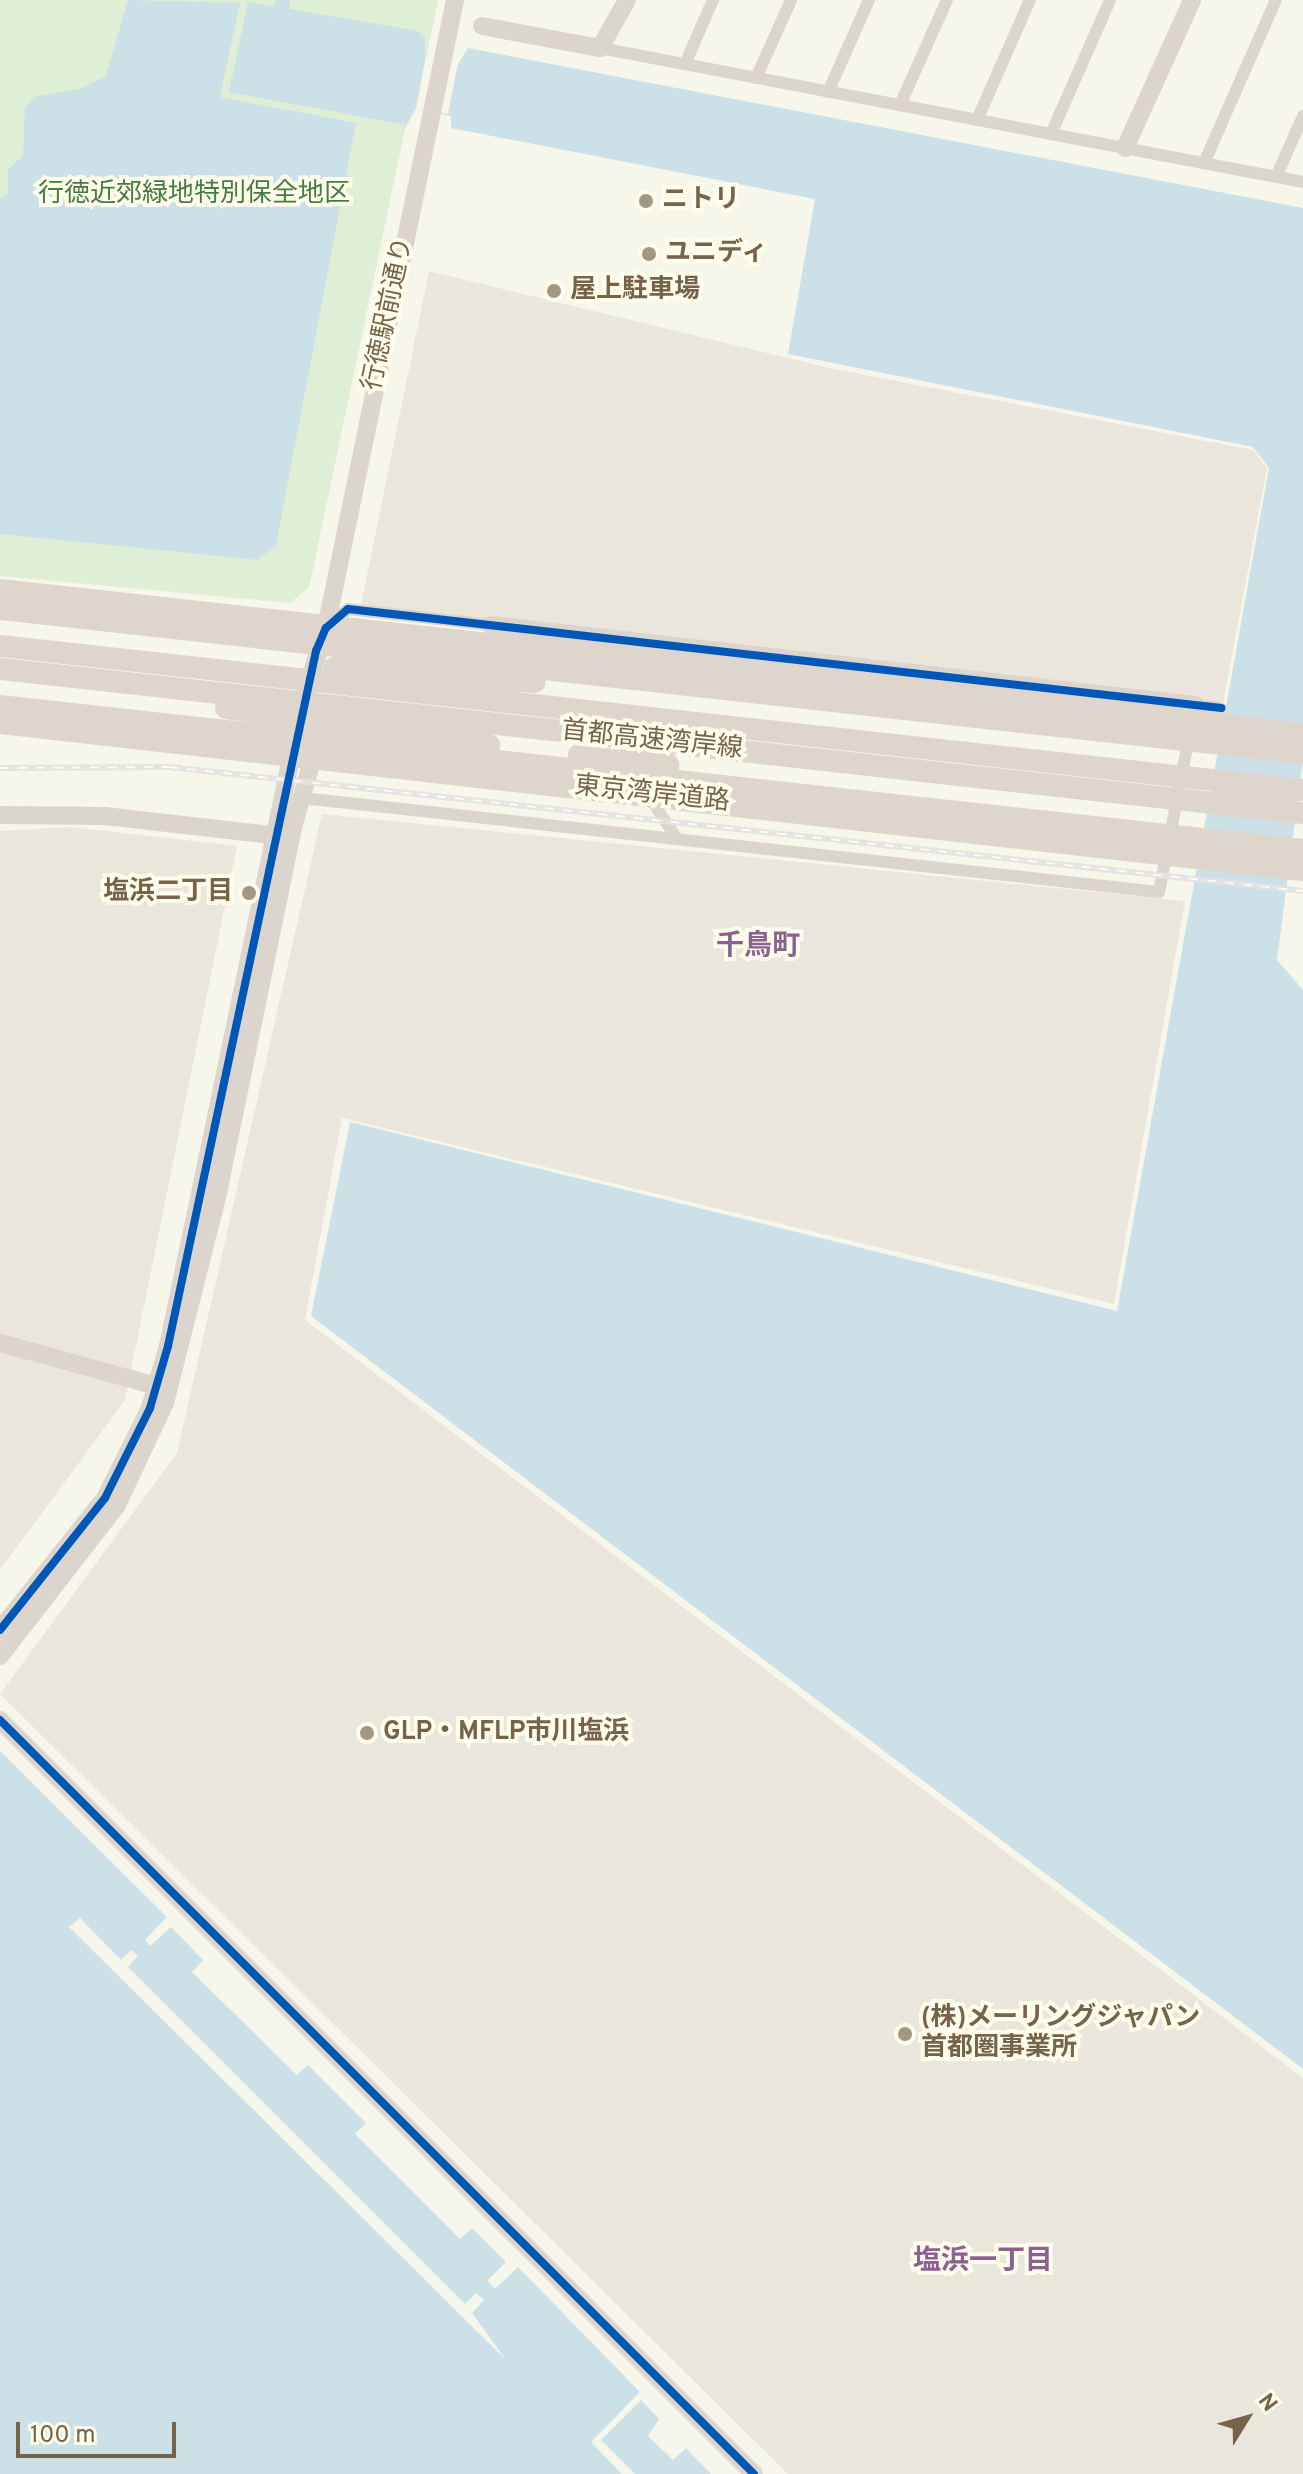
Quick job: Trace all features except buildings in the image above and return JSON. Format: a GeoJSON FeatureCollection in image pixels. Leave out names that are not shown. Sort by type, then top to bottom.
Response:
{"type":"FeatureCollection","features":[{"type":"Feature","properties":{"kind":"highway"},"geometry":{"type":"LineString","coordinates":[[0,590],[967,705],[1303,734]]}},
{"type":"Feature","properties":{"kind":"highway"},"geometry":{"type":"LineString","coordinates":[[0,609],[913,709]]}},
{"type":"Feature","properties":{"kind":"highway","name":"首都高速湾岸線"},"geometry":{"type":"LineString","coordinates":[[0,646],[1303,790]]}},
{"type":"Feature","properties":{"kind":"highway"},"geometry":{"type":"LineString","coordinates":[[261,674],[293,668],[449,675],[711,699],[913,709],[967,705],[1187,740],[1303,753]]}},
{"type":"Feature","properties":{"kind":"highway"},"geometry":{"type":"LineString","coordinates":[[0,671],[347,728],[623,767]]}},
{"type":"Feature","properties":{"kind":"highway","name":"首都高速湾岸線"},"geometry":{"type":"LineString","coordinates":[[0,671],[1303,813]]}},
{"type":"Feature","properties":{"kind":"highway","name":"東京湾岸道路"},"geometry":{"type":"LineString","coordinates":[[0,706],[623,767],[748,776],[774,790],[946,820],[1303,870]]}},
{"type":"Feature","properties":{"kind":"highway","name":"東京湾岸道路"},"geometry":{"type":"LineString","coordinates":[[0,723],[648,795],[946,820],[1116,829],[1303,850]]}},
{"type":"Feature","properties":{"kind":"highway"},"geometry":{"type":"LineString","coordinates":[[1187,740],[1222,737],[1303,743]]}},
{"type":"Feature","properties":{"kind":"highway"},"geometry":{"type":"LineString","coordinates":[[1181,799],[1233,817],[1303,826]]}},
{"type":"Feature","properties":{"kind":"highway"},"geometry":{"type":"LineString","coordinates":[[1116,829],[1203,849],[1303,862]]}},
{"type":"Feature","properties":{"kind":"street","name":"行徳駅前通り"},"geometry":{"type":"LineString","coordinates":[[326,628],[455,0]]}},
{"type":"Feature","properties":{"kind":"street"},"geometry":{"type":"LineString","coordinates":[[600,48],[627,0]]}},
{"type":"Feature","properties":{"kind":"street"},"geometry":{"type":"LineString","coordinates":[[685,64],[713,0]]}},
{"type":"Feature","properties":{"kind":"street"},"geometry":{"type":"LineString","coordinates":[[756,78],[791,0]]}},
{"type":"Feature","properties":{"kind":"street"},"geometry":{"type":"LineString","coordinates":[[828,92],[869,0]]}},
{"type":"Feature","properties":{"kind":"street"},"geometry":{"type":"LineString","coordinates":[[900,105],[947,0]]}},
{"type":"Feature","properties":{"kind":"street"},"geometry":{"type":"LineString","coordinates":[[977,120],[1030,0]]}},
{"type":"Feature","properties":{"kind":"street"},"geometry":{"type":"LineString","coordinates":[[1051,134],[1110,0]]}},
{"type":"Feature","properties":{"kind":"street"},"geometry":{"type":"LineString","coordinates":[[1125,148],[1192,0]]}},
{"type":"Feature","properties":{"kind":"street"},"geometry":{"type":"LineString","coordinates":[[1204,163],[1276,0]]}},
{"type":"Feature","properties":{"kind":"street"},"geometry":{"type":"LineString","coordinates":[[482,26],[1303,182]]}},
{"type":"Feature","properties":{"kind":"street"},"geometry":{"type":"LineString","coordinates":[[1276,177],[1303,116]]}},
{"type":"Feature","properties":{"kind":"street"},"geometry":{"type":"LineString","coordinates":[[264,923],[273,835],[335,654],[326,628],[348,609],[1221,708]]}},
{"type":"Feature","properties":{"kind":"street"},"geometry":{"type":"LineString","coordinates":[[302,798],[1159,892],[1195,705]]}},
{"type":"Feature","properties":{"kind":"street"},"geometry":{"type":"LineString","coordinates":[[2,1642],[117,1505],[139,1466],[181,1315],[264,923],[302,798],[302,756]]}},
{"type":"Feature","properties":{"kind":"street"},"geometry":{"type":"LineString","coordinates":[[648,795],[677,839]]}},
{"type":"Feature","properties":{"kind":"street"},"geometry":{"type":"LineString","coordinates":[[0,815],[105,816],[273,835]]}},
{"type":"Feature","properties":{"kind":"street"},"geometry":{"type":"LineString","coordinates":[[0,1343],[163,1388]]}},
{"type":"Feature","properties":{"kind":"street"},"geometry":{"type":"LineString","coordinates":[[0,1720],[754,2474]]}},
{"type":"Feature","properties":{"kind":"shaded area","name":"行徳近郊緑地特別保全地区"},"geometry":{"type":"Polygon","coordinates":[[[128,0],[240,3],[220,97],[356,123],[276,545],[258,560],[0,534],[0,198],[8,193],[8,169],[23,156],[25,107],[37,96],[80,89],[106,76],[128,0]]]}},
{"type":"Feature","properties":{"kind":"shaded area"},"geometry":{"type":"Polygon","coordinates":[[[275,0],[290,0],[289,9],[418,31],[425,38],[425,57],[458,64],[468,48],[1303,208],[1303,761],[1277,960],[1303,990],[1303,2069],[311,1316],[350,1122],[1117,1311],[1269,468],[1253,447],[788,354],[815,199],[451,128],[451,116],[416,108],[406,125],[229,92],[248,2],[274,7],[275,0]]]}},
{"type":"Feature","properties":{"kind":"shaded area"},"geometry":{"type":"Polygon","coordinates":[[[429,271],[829,368],[1253,450],[1267,468],[1223,704],[361,605],[429,271]]]}},
{"type":"Feature","properties":{"kind":"shaded area"},"geometry":{"type":"Polygon","coordinates":[[[322,814],[1185,901],[1114,1304],[342,1118],[305,1320],[1303,2078],[1303,2474],[788,2474],[0,1694],[177,1453],[322,814]]]}},
{"type":"Feature","properties":{"kind":"shaded area"},"geometry":{"type":"Polygon","coordinates":[[[70,827],[237,846],[125,1400],[0,1570],[0,831],[70,827]]]}},
{"type":"Feature","properties":{"kind":"shaded area"},"geometry":{"type":"Polygon","coordinates":[[[0,1751],[167,1917],[145,1940],[150,1946],[171,1927],[203,1960],[192,1972],[297,2075],[308,2065],[366,2123],[355,2134],[460,2239],[472,2228],[506,2262],[487,2281],[495,2289],[518,2267],[640,2392],[591,2442],[622,2474],[0,2474],[0,1751]]]}},
{"type":"Feature","properties":{"kind":"shaded area"},"geometry":{"type":"Polygon","coordinates":[[[641,2400],[659,2419],[648,2436],[673,2460],[686,2448],[711,2474],[635,2474],[601,2440],[641,2400]]]}},
{"type":"Feature","properties":{"kind":"green space","name":"行徳近郊緑地特別保全地区"},"geometry":{"type":"Polygon","coordinates":[[[0,0],[438,0],[416,108],[405,129],[309,587],[290,603],[0,576],[0,0]]]}},
{"type":"Feature","properties":{"kind":"pier"},"geometry":{"type":"Polygon","coordinates":[[[426,56],[458,63],[448,114],[416,108],[426,56]]]}},
{"type":"Feature","properties":{"kind":"pier"},"geometry":{"type":"Polygon","coordinates":[[[80,1918],[121,1960],[131,1950],[138,1956],[128,1967],[465,2304],[476,2293],[484,2300],[472,2313],[506,2360],[69,1927],[80,1918]]]}},
{"type":"Feature","properties":{"kind":"railway"},"geometry":{"type":"LineString","coordinates":[[0,768],[169,767],[1303,891]]}},
{"type":"Feature","properties":{"kind":"cycle path"},"geometry":{"type":"LineString","coordinates":[[0,1630],[105,1498],[150,1408],[168,1346],[316,651],[326,628],[348,609],[1221,708]]}},
{"type":"Feature","properties":{"kind":"cycle path"},"geometry":{"type":"LineString","coordinates":[[0,1720],[754,2474]]}},
{"type":"Feature","properties":{"kind":"place","name":"ニトリ"},"geometry":{"type":"Point","coordinates":[646,201]}},
{"type":"Feature","properties":{"kind":"place","name":"ユニディ"},"geometry":{"type":"Point","coordinates":[649,254]}},
{"type":"Feature","properties":{"kind":"place","name":"屋上駐車場"},"geometry":{"type":"Point","coordinates":[554,291]}},
{"type":"Feature","properties":{"kind":"place","name":"塩浜二丁目"},"geometry":{"type":"Point","coordinates":[249,893]}},
{"type":"Feature","properties":{"kind":"place","name":"GLP・MFLP市川塩浜"},"geometry":{"type":"Point","coordinates":[367,1733]}},
{"type":"Feature","properties":{"kind":"place","name":"(株)メーリングジャパン 首都圏事業所"},"geometry":{"type":"Point","coordinates":[905,2034]}},
{"type":"Feature","properties":{"kind":"district","name":"千鳥町"},"geometry":{"type":"Point","coordinates":[758,947]}},
{"type":"Feature","properties":{"kind":"district","name":"塩浜一丁目"},"geometry":{"type":"Point","coordinates":[983,2262]}}]}
